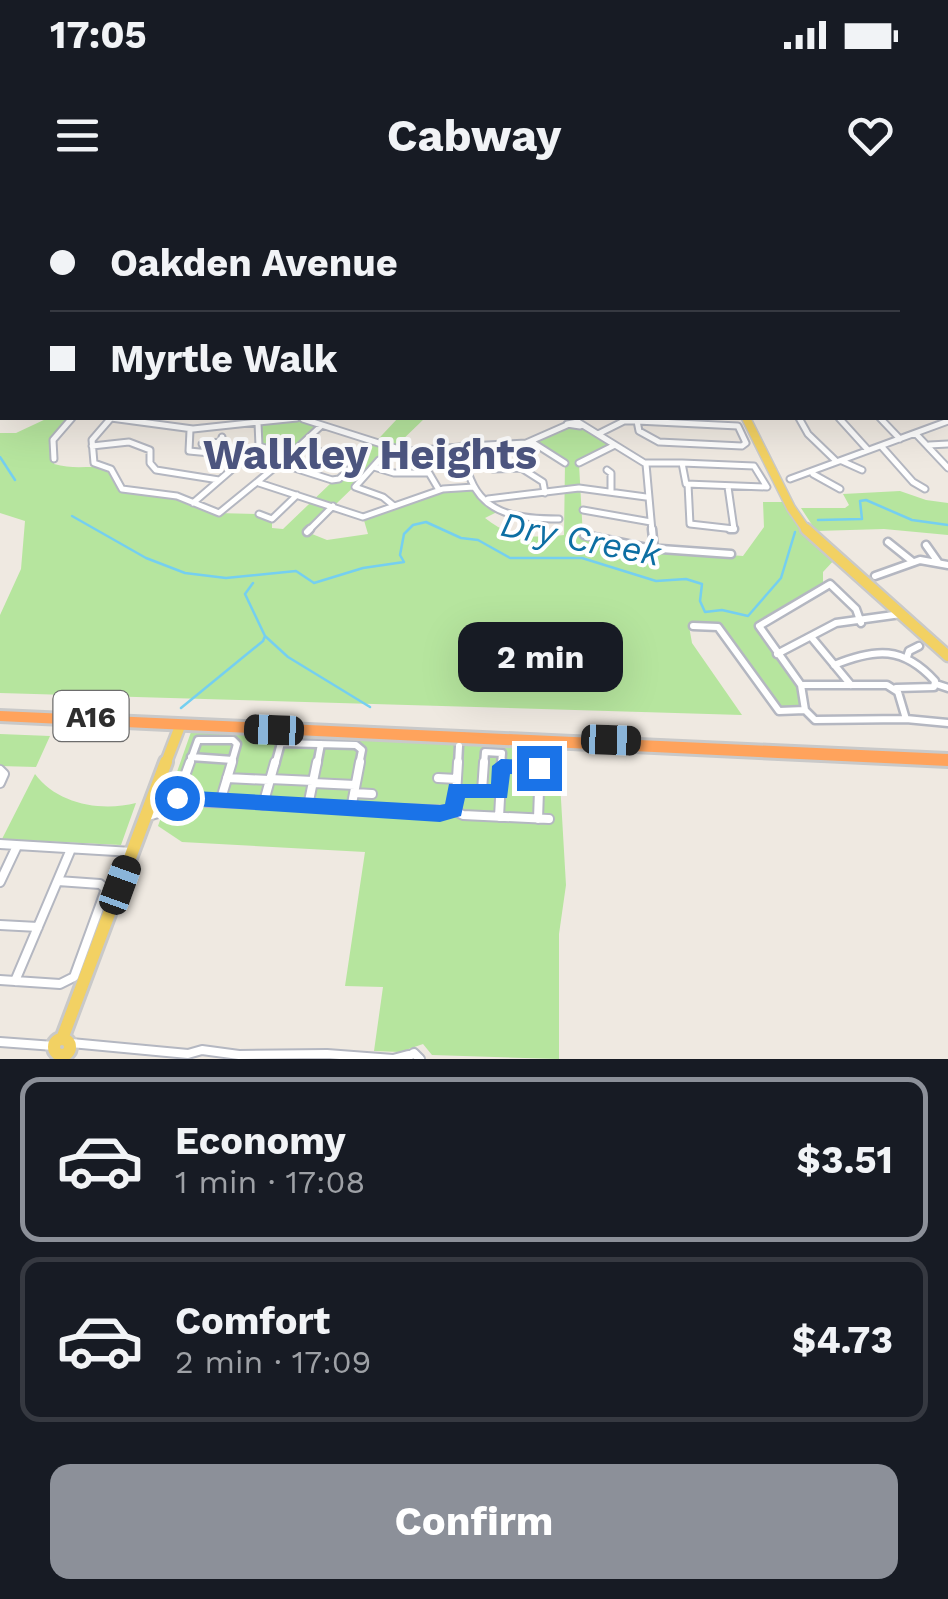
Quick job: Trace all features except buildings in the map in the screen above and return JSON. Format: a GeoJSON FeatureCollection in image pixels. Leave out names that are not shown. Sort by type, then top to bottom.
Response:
{"type":"FeatureCollection","features":[{"type":"Feature","properties":{"kind":"highway","name":"A16"},"geometry":{"type":"LineString","coordinates":[[0,713],[182,729]]}},
{"type":"Feature","properties":{"kind":"highway","name":"A16"},"geometry":{"type":"LineString","coordinates":[[0,713],[182,729],[948,757]]}},
{"type":"Feature","properties":{"kind":"main road"},"geometry":{"type":"LineString","coordinates":[[745,420],[808,524],[948,652]]}},
{"type":"Feature","properties":{"kind":"main road"},"geometry":{"type":"LineString","coordinates":[[62,1049],[145,817],[182,729]]}},
{"type":"Feature","properties":{"kind":"street"},"geometry":{"type":"LineString","coordinates":[[54,459],[53,440],[70,420]]}},
{"type":"Feature","properties":{"kind":"street"},"geometry":{"type":"LineString","coordinates":[[109,420],[93,437],[94,464],[111,469],[121,489],[177,496],[219,513],[322,426]]}},
{"type":"Feature","properties":{"kind":"street"},"geometry":{"type":"LineString","coordinates":[[126,420],[191,429],[289,420]]}},
{"type":"Feature","properties":{"kind":"street"},"geometry":{"type":"LineString","coordinates":[[227,420],[228,426]]}},
{"type":"Feature","properties":{"kind":"street"},"geometry":{"type":"LineString","coordinates":[[302,420],[406,451],[531,442],[575,424],[645,463],[754,466],[767,486],[688,484]]}},
{"type":"Feature","properties":{"kind":"street"},"geometry":{"type":"LineString","coordinates":[[598,434],[624,421],[745,420],[746,444],[658,442],[639,431],[638,422]]}},
{"type":"Feature","properties":{"kind":"street"},"geometry":{"type":"LineString","coordinates":[[800,420],[808,434],[839,461],[862,470]]}},
{"type":"Feature","properties":{"kind":"street"},"geometry":{"type":"LineString","coordinates":[[841,420],[869,450]]}},
{"type":"Feature","properties":{"kind":"street"},"geometry":{"type":"LineString","coordinates":[[882,420],[900,439]]}},
{"type":"Feature","properties":{"kind":"street"},"geometry":{"type":"LineString","coordinates":[[922,420],[931,427]]}},
{"type":"Feature","properties":{"kind":"street"},"geometry":{"type":"LineString","coordinates":[[790,478],[948,421]]}},
{"type":"Feature","properties":{"kind":"street"},"geometry":{"type":"LineString","coordinates":[[192,502],[258,446],[258,423]]}},
{"type":"Feature","properties":{"kind":"street"},"geometry":{"type":"LineString","coordinates":[[191,429],[187,434],[188,451],[210,453],[222,440],[202,444]]}},
{"type":"Feature","properties":{"kind":"street"},"geometry":{"type":"LineString","coordinates":[[914,433],[948,468]]}},
{"type":"Feature","properties":{"kind":"street"},"geometry":{"type":"LineString","coordinates":[[92,446],[123,441],[140,444],[150,450],[150,463],[156,470],[219,480]]}},
{"type":"Feature","properties":{"kind":"street"},"geometry":{"type":"LineString","coordinates":[[531,442],[565,463]]}},
{"type":"Feature","properties":{"kind":"street"},"geometry":{"type":"LineString","coordinates":[[928,446],[948,444]]}},
{"type":"Feature","properties":{"kind":"street"},"geometry":{"type":"LineString","coordinates":[[281,463],[332,480],[340,479],[355,464],[300,445]]}},
{"type":"Feature","properties":{"kind":"street"},"geometry":{"type":"LineString","coordinates":[[579,464],[616,445]]}},
{"type":"Feature","properties":{"kind":"street"},"geometry":{"type":"LineString","coordinates":[[258,446],[278,452]]}},
{"type":"Feature","properties":{"kind":"street"},"geometry":{"type":"LineString","coordinates":[[881,446],[913,482],[925,489]]}},
{"type":"Feature","properties":{"kind":"street"},"geometry":{"type":"LineString","coordinates":[[465,449],[474,487],[488,500],[511,517],[559,519]]}},
{"type":"Feature","properties":{"kind":"street"},"geometry":{"type":"LineString","coordinates":[[379,460],[356,487],[395,507]]}},
{"type":"Feature","properties":{"kind":"street"},"geometry":{"type":"LineString","coordinates":[[645,463],[654,549]]}},
{"type":"Feature","properties":{"kind":"street"},"geometry":{"type":"LineString","coordinates":[[682,463],[688,484],[690,524],[734,529],[728,486]]}},
{"type":"Feature","properties":{"kind":"street"},"geometry":{"type":"LineString","coordinates":[[374,467],[394,473],[430,470],[439,490]]}},
{"type":"Feature","properties":{"kind":"street"},"geometry":{"type":"LineString","coordinates":[[493,470],[526,469],[543,482],[545,493]]}},
{"type":"Feature","properties":{"kind":"street"},"geometry":{"type":"LineString","coordinates":[[607,470],[611,492]]}},
{"type":"Feature","properties":{"kind":"street"},"geometry":{"type":"LineString","coordinates":[[812,473],[840,490]]}},
{"type":"Feature","properties":{"kind":"street"},"geometry":{"type":"LineString","coordinates":[[258,482],[364,517],[439,490],[474,487]]}},
{"type":"Feature","properties":{"kind":"street"},"geometry":{"type":"LineString","coordinates":[[488,500],[577,488],[646,497]]}},
{"type":"Feature","properties":{"kind":"street"},"geometry":{"type":"LineString","coordinates":[[259,514],[272,519],[297,495]]}},
{"type":"Feature","properties":{"kind":"street"},"geometry":{"type":"LineString","coordinates":[[307,532],[332,506]]}},
{"type":"Feature","properties":{"kind":"street"},"geometry":{"type":"LineString","coordinates":[[583,510],[651,522]]}},
{"type":"Feature","properties":{"kind":"street"},"geometry":{"type":"LineString","coordinates":[[584,535],[654,549],[731,554]]}},
{"type":"Feature","properties":{"kind":"street"},"geometry":{"type":"LineString","coordinates":[[888,542],[914,562]]}},
{"type":"Feature","properties":{"kind":"street"},"geometry":{"type":"LineString","coordinates":[[926,544],[938,563]]}},
{"type":"Feature","properties":{"kind":"street"},"geometry":{"type":"LineString","coordinates":[[875,576],[914,562],[948,565]]}},
{"type":"Feature","properties":{"kind":"street"},"geometry":{"type":"LineString","coordinates":[[861,623],[852,604],[830,584],[824,584],[759,626],[802,685],[805,710],[815,720],[948,723]]}},
{"type":"Feature","properties":{"kind":"street"},"geometry":{"type":"LineString","coordinates":[[777,654],[812,638],[831,624],[880,621],[901,612]]}},
{"type":"Feature","properties":{"kind":"street"},"geometry":{"type":"LineString","coordinates":[[696,624],[718,627],[782,716],[805,710]]}},
{"type":"Feature","properties":{"kind":"street"},"geometry":{"type":"LineString","coordinates":[[812,638],[851,685]]}},
{"type":"Feature","properties":{"kind":"street"},"geometry":{"type":"LineString","coordinates":[[906,657],[919,646]]}},
{"type":"Feature","properties":{"kind":"street"},"geometry":{"type":"LineString","coordinates":[[834,665],[858,655],[906,657],[914,660],[936,684]]}},
{"type":"Feature","properties":{"kind":"street"},"geometry":{"type":"LineString","coordinates":[[802,685],[896,688],[936,684],[948,688]]}},
{"type":"Feature","properties":{"kind":"street"},"geometry":{"type":"LineString","coordinates":[[896,688],[906,720]]}},
{"type":"Feature","properties":{"kind":"street"},"geometry":{"type":"LineString","coordinates":[[177,798],[198,740],[233,740],[237,744],[220,802]]}},
{"type":"Feature","properties":{"kind":"street"},"geometry":{"type":"LineString","coordinates":[[263,804],[281,743],[322,744],[360,747],[350,809]]}},
{"type":"Feature","properties":{"kind":"street"},"geometry":{"type":"LineString","coordinates":[[308,807],[322,744]]}},
{"type":"Feature","properties":{"kind":"street"},"geometry":{"type":"LineString","coordinates":[[454,811],[459,746]]}},
{"type":"Feature","properties":{"kind":"street"},"geometry":{"type":"LineString","coordinates":[[482,791],[485,752],[502,753],[500,817]]}},
{"type":"Feature","properties":{"kind":"street"},"geometry":{"type":"LineString","coordinates":[[155,791],[206,802],[454,811],[464,815],[544,819],[540,753]]}},
{"type":"Feature","properties":{"kind":"street"},"geometry":{"type":"LineString","coordinates":[[191,758],[232,760]]}},
{"type":"Feature","properties":{"kind":"street"},"geometry":{"type":"LineString","coordinates":[[501,766],[539,768]]}},
{"type":"Feature","properties":{"kind":"street"},"geometry":{"type":"LineString","coordinates":[[0,770],[4,774],[0,783]]}},
{"type":"Feature","properties":{"kind":"street"},"geometry":{"type":"LineString","coordinates":[[227,778],[313,782],[372,794]]}},
{"type":"Feature","properties":{"kind":"street"},"geometry":{"type":"LineString","coordinates":[[438,778],[457,779]]}},
{"type":"Feature","properties":{"kind":"street"},"geometry":{"type":"LineString","coordinates":[[456,790],[500,792]]}},
{"type":"Feature","properties":{"kind":"street"},"geometry":{"type":"LineString","coordinates":[[145,817],[206,802]]}},
{"type":"Feature","properties":{"kind":"street"},"geometry":{"type":"LineString","coordinates":[[0,844],[132,852]]}},
{"type":"Feature","properties":{"kind":"street"},"geometry":{"type":"LineString","coordinates":[[1,879],[17,846]]}},
{"type":"Feature","properties":{"kind":"street"},"geometry":{"type":"LineString","coordinates":[[15,981],[71,849]]}},
{"type":"Feature","properties":{"kind":"street"},"geometry":{"type":"LineString","coordinates":[[0,980],[60,984],[71,980],[76,972],[106,889],[105,884],[58,881]]}},
{"type":"Feature","properties":{"kind":"street"},"geometry":{"type":"LineString","coordinates":[[0,925],[38,928]]}},
{"type":"Feature","properties":{"kind":"street"},"geometry":{"type":"LineString","coordinates":[[0,1042],[200,1057],[415,1057]]}},
{"type":"Feature","properties":{"kind":"green space"},"geometry":{"type":"Polygon","coordinates":[[[44,420],[70,420],[52,443],[54,464],[110,468],[121,488],[177,496],[217,513],[259,514],[272,519],[272,528],[283,529],[332,482],[337,483],[396,420],[423,420],[307,532],[327,540],[368,534],[363,517],[443,489],[474,487],[499,511],[485,518],[504,530],[532,536],[564,535],[565,463],[530,442],[556,431],[582,429],[616,445],[579,464],[583,537],[648,549],[743,556],[764,527],[763,502],[788,502],[806,530],[836,558],[823,572],[823,585],[759,626],[801,685],[802,706],[779,709],[718,627],[689,626],[692,643],[742,715],[0,693],[0,615],[21,569],[25,521],[0,513],[0,433],[16,433],[44,420]]]}},
{"type":"Feature","properties":{"kind":"green space"},"geometry":{"type":"Polygon","coordinates":[[[298,420],[318,426],[287,455],[282,454],[283,449],[261,445],[260,424],[298,420]]]}},
{"type":"Feature","properties":{"kind":"green space"},"geometry":{"type":"Polygon","coordinates":[[[900,491],[948,503],[948,535],[884,529],[816,531],[801,508],[845,508],[849,505],[843,494],[900,491]]]}},
{"type":"Feature","properties":{"kind":"green space"},"geometry":{"type":"Polygon","coordinates":[[[191,732],[558,748],[566,885],[559,934],[559,1059],[432,1055],[423,1044],[400,1052],[374,1051],[383,987],[345,986],[365,852],[182,842],[158,826],[191,732]]]}},
{"type":"Feature","properties":{"kind":"green space"},"geometry":{"type":"Polygon","coordinates":[[[0,734],[50,736],[36,767],[0,766],[0,734]]]}},
{"type":"Feature","properties":{"kind":"green space"},"geometry":{"type":"Polygon","coordinates":[[[35,774],[67,799],[94,806],[136,803],[121,845],[2,839],[35,774]]]}},
{"type":"Feature","properties":{"kind":"waterway","name":"Dry Creek"},"geometry":{"type":"LineString","coordinates":[[0,457],[15,480]]}},
{"type":"Feature","properties":{"kind":"waterway","name":"Dry Creek"},"geometry":{"type":"LineString","coordinates":[[818,520],[862,519],[860,501],[866,500],[912,520],[948,525]]}},
{"type":"Feature","properties":{"kind":"waterway","name":"Dry Creek"},"geometry":{"type":"LineString","coordinates":[[72,516],[146,558],[185,573],[226,578],[296,571],[314,583],[363,568],[404,562],[400,555],[404,534],[413,525],[426,522],[461,538],[478,540],[510,558],[582,558],[656,581],[686,579],[702,584],[700,601],[705,612],[722,610],[748,616],[781,578],[795,532]]}},
{"type":"Feature","properties":{"kind":"waterway"},"geometry":{"type":"LineString","coordinates":[[253,583],[245,594],[265,636]]}},
{"type":"Feature","properties":{"kind":"waterway"},"geometry":{"type":"LineString","coordinates":[[181,708],[265,636]]}},
{"type":"Feature","properties":{"kind":"waterway"},"geometry":{"type":"LineString","coordinates":[[265,636],[288,657],[370,707]]}},
{"type":"Feature","properties":{"kind":"district","name":"Walkley Heights"},"geometry":{"type":"Point","coordinates":[370,454]}},
{"type":"Feature","properties":{"kind":"route"},"geometry":{"type":"LineString","coordinates":[[177,798],[440,814],[454,811],[456,790],[500,792],[501,766],[539,768]]}}]}
